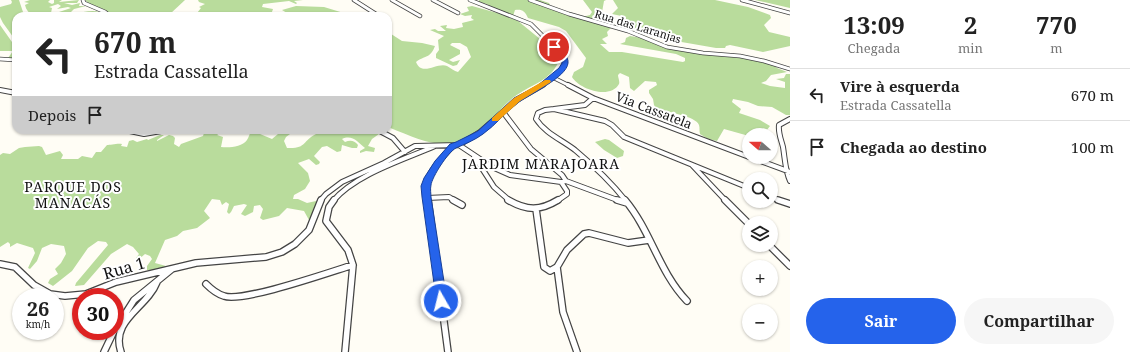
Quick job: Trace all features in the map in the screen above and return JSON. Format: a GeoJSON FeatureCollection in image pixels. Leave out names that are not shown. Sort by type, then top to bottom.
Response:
{"type":"FeatureCollection","features":[{"type":"Feature","properties":{"kind":"street"},"geometry":{"type":"LineString","coordinates":[[83,0],[84,3],[105,12]]}},
{"type":"Feature","properties":{"kind":"street"},"geometry":{"type":"LineString","coordinates":[[355,0],[373,12]]}},
{"type":"Feature","properties":{"kind":"street"},"geometry":{"type":"LineString","coordinates":[[392,0],[420,16]]}},
{"type":"Feature","properties":{"kind":"street"},"geometry":{"type":"LineString","coordinates":[[433,0],[458,13]]}},
{"type":"Feature","properties":{"kind":"street"},"geometry":{"type":"LineString","coordinates":[[470,0],[485,8],[531,24],[564,58],[565,63],[554,78],[517,100],[480,132],[459,145],[492,167],[510,176],[563,182],[629,204]]}},
{"type":"Feature","properties":{"kind":"street","name":"Rua das Laranjas"},"geometry":{"type":"LineString","coordinates":[[530,0],[569,14],[628,31],[667,47],[703,53],[740,56],[764,61],[790,69]]}},
{"type":"Feature","properties":{"kind":"street"},"geometry":{"type":"LineString","coordinates":[[742,0],[790,13]]}},
{"type":"Feature","properties":{"kind":"street"},"geometry":{"type":"LineString","coordinates":[[0,59],[12,60]]}},
{"type":"Feature","properties":{"kind":"street","name":"Via Cassatela"},"geometry":{"type":"LineString","coordinates":[[554,78],[593,98],[742,154]]}},
{"type":"Feature","properties":{"kind":"street"},"geometry":{"type":"LineString","coordinates":[[0,90],[12,92]]}},
{"type":"Feature","properties":{"kind":"street"},"geometry":{"type":"LineString","coordinates":[[593,98],[585,105],[538,112],[536,119],[608,181],[629,204],[674,286],[687,301]]}},
{"type":"Feature","properties":{"kind":"street"},"geometry":{"type":"LineString","coordinates":[[554,109],[605,121],[612,125],[624,137],[742,185]]}},
{"type":"Feature","properties":{"kind":"street"},"geometry":{"type":"LineString","coordinates":[[473,154],[492,185],[500,194],[512,203],[536,209],[550,205],[566,194],[567,191],[562,175],[531,150],[503,112]]}},
{"type":"Feature","properties":{"kind":"street"},"geometry":{"type":"LineString","coordinates":[[790,119],[779,125],[778,129],[790,181]]}},
{"type":"Feature","properties":{"kind":"street"},"geometry":{"type":"LineString","coordinates":[[386,134],[393,138],[404,152]]}},
{"type":"Feature","properties":{"kind":"street","name":"Rua 1"},"geometry":{"type":"LineString","coordinates":[[0,264],[15,267],[34,285],[50,294],[65,296],[86,294],[116,282],[196,263],[266,257],[282,252],[295,244],[308,230],[320,201],[326,194],[353,176],[384,163],[418,145],[459,145]]}},
{"type":"Feature","properties":{"kind":"street"},"geometry":{"type":"LineString","coordinates":[[345,352],[353,265],[348,250],[326,221],[330,203],[341,192],[364,178],[436,146]]}},
{"type":"Feature","properties":{"kind":"street"},"geometry":{"type":"LineString","coordinates":[[448,352],[426,186],[438,164],[452,146]]}},
{"type":"Feature","properties":{"kind":"street"},"geometry":{"type":"LineString","coordinates":[[690,164],[742,217]]}},
{"type":"Feature","properties":{"kind":"street","name":"Via Cassatela"},"geometry":{"type":"LineString","coordinates":[[770,164],[788,170]]}},
{"type":"Feature","properties":{"kind":"street"},"geometry":{"type":"LineString","coordinates":[[427,198],[449,197],[462,205]]}},
{"type":"Feature","properties":{"kind":"street"},"geometry":{"type":"LineString","coordinates":[[778,200],[790,204]]}},
{"type":"Feature","properties":{"kind":"street"},"geometry":{"type":"LineString","coordinates":[[536,209],[544,267],[550,271],[557,267]]}},
{"type":"Feature","properties":{"kind":"street"},"geometry":{"type":"LineString","coordinates":[[577,352],[563,312],[557,267],[560,260],[567,250],[584,234],[628,243],[649,240]]}},
{"type":"Feature","properties":{"kind":"street"},"geometry":{"type":"LineString","coordinates":[[776,252],[790,266]]}},
{"type":"Feature","properties":{"kind":"street"},"geometry":{"type":"LineString","coordinates":[[206,284],[215,292],[225,297],[248,296],[353,265]]}},
{"type":"Feature","properties":{"kind":"street"},"geometry":{"type":"LineString","coordinates":[[124,316],[134,300],[173,268]]}},
{"type":"Feature","properties":{"kind":"street"},"geometry":{"type":"LineString","coordinates":[[121,352],[118,341],[121,329],[154,290],[158,281]]}},
{"type":"Feature","properties":{"kind":"street"},"geometry":{"type":"LineString","coordinates":[[104,352],[110,340]]}},
{"type":"Feature","properties":{"kind":"green space"},"geometry":{"type":"Polygon","coordinates":[[[11,0],[19,0],[23,12],[12,12],[12,35],[0,17],[0,7],[11,4],[11,0]]]}},
{"type":"Feature","properties":{"kind":"green space"},"geometry":{"type":"Polygon","coordinates":[[[30,0],[50,0],[48,2],[52,4],[54,3],[54,0],[62,0],[59,2],[79,0],[77,3],[64,3],[72,5],[80,3],[79,6],[86,6],[74,9],[71,12],[59,12],[71,8],[68,7],[57,9],[61,6],[58,4],[49,7],[52,8],[51,12],[29,12],[25,5],[29,3],[24,2],[30,0]]]}},
{"type":"Feature","properties":{"kind":"green space"},"geometry":{"type":"Polygon","coordinates":[[[85,0],[185,0],[172,12],[106,12],[85,0]]]}},
{"type":"Feature","properties":{"kind":"green space"},"geometry":{"type":"Polygon","coordinates":[[[198,0],[303,0],[294,1],[297,3],[296,4],[289,1],[263,4],[262,7],[273,9],[272,12],[198,12],[201,8],[199,7],[205,4],[199,2],[198,0]]]}},
{"type":"Feature","properties":{"kind":"green space"},"geometry":{"type":"Polygon","coordinates":[[[479,0],[540,0],[549,3],[551,7],[582,17],[590,15],[592,12],[583,0],[606,0],[604,1],[601,18],[594,21],[611,28],[607,32],[608,36],[602,39],[607,44],[600,44],[609,52],[622,52],[683,62],[685,61],[685,58],[676,54],[620,44],[625,42],[626,38],[630,36],[642,38],[661,46],[772,62],[777,68],[787,72],[771,75],[766,81],[761,83],[785,88],[785,82],[776,79],[784,78],[786,74],[790,74],[790,115],[786,115],[772,107],[758,106],[733,99],[732,102],[741,109],[739,113],[760,120],[770,126],[768,128],[742,128],[742,134],[724,129],[717,141],[708,139],[700,134],[699,125],[692,119],[656,108],[649,90],[657,85],[656,82],[645,81],[634,91],[630,88],[629,77],[620,73],[618,75],[619,84],[615,89],[602,92],[588,89],[572,77],[574,72],[583,67],[586,58],[566,31],[559,27],[528,18],[521,10],[515,10],[513,16],[479,2],[479,0]]]}},
{"type":"Feature","properties":{"kind":"green space"},"geometry":{"type":"Polygon","coordinates":[[[613,0],[715,0],[748,7],[770,15],[771,18],[764,25],[769,32],[790,37],[790,46],[763,52],[730,45],[726,46],[725,48],[716,48],[670,40],[656,36],[652,32],[626,27],[626,17],[612,14],[618,8],[613,0]]]}},
{"type":"Feature","properties":{"kind":"green space"},"geometry":{"type":"Polygon","coordinates":[[[755,0],[790,0],[790,8],[755,0]]]}},
{"type":"Feature","properties":{"kind":"green space"},"geometry":{"type":"Polygon","coordinates":[[[296,6],[324,7],[340,12],[285,12],[282,10],[296,6]]]}},
{"type":"Feature","properties":{"kind":"green space"},"geometry":{"type":"Polygon","coordinates":[[[472,6],[501,14],[518,21],[556,52],[560,59],[556,66],[543,80],[516,96],[508,102],[491,120],[464,139],[453,143],[441,144],[417,139],[392,129],[392,35],[402,41],[435,46],[429,55],[416,62],[422,68],[426,69],[443,65],[458,72],[471,57],[467,47],[460,43],[452,43],[450,45],[460,50],[460,54],[449,60],[453,62],[460,60],[457,65],[453,66],[436,58],[436,54],[439,50],[438,40],[444,36],[430,30],[435,29],[438,31],[446,31],[440,26],[447,25],[446,28],[454,29],[463,27],[462,23],[474,20],[471,18],[472,15],[465,16],[460,14],[469,11],[467,7],[472,6]]]}},
{"type":"Feature","properties":{"kind":"green space"},"geometry":{"type":"Polygon","coordinates":[[[0,25],[12,42],[12,51],[0,51],[0,25]]]}},
{"type":"Feature","properties":{"kind":"green space"},"geometry":{"type":"Polygon","coordinates":[[[12,52],[12,58],[8,58],[12,52]]]}},
{"type":"Feature","properties":{"kind":"green space"},"geometry":{"type":"Polygon","coordinates":[[[204,134],[218,134],[217,135],[223,137],[221,147],[231,147],[245,142],[250,134],[260,134],[272,139],[278,134],[290,134],[284,141],[287,148],[293,148],[301,146],[316,134],[379,134],[372,139],[368,146],[375,148],[374,152],[366,151],[360,153],[360,151],[365,148],[355,139],[349,137],[342,139],[345,142],[355,142],[358,145],[357,148],[342,145],[341,151],[337,152],[327,146],[322,147],[314,156],[320,162],[319,164],[316,165],[309,159],[298,163],[308,173],[310,181],[305,189],[294,195],[293,199],[298,199],[307,203],[316,201],[317,203],[312,218],[309,220],[304,211],[287,208],[279,216],[263,220],[260,218],[263,209],[260,205],[254,206],[253,212],[245,216],[241,214],[247,205],[244,204],[234,206],[229,214],[227,212],[229,204],[226,202],[222,205],[220,200],[212,199],[204,211],[210,218],[197,228],[183,231],[177,236],[165,240],[155,263],[166,266],[159,269],[147,270],[147,266],[152,259],[150,256],[145,254],[138,260],[136,258],[139,254],[133,247],[127,244],[111,254],[84,285],[75,286],[108,245],[106,242],[98,241],[88,248],[72,271],[53,286],[48,283],[50,279],[58,274],[55,269],[61,263],[66,254],[64,246],[51,244],[42,248],[37,261],[30,269],[28,268],[35,253],[33,248],[17,243],[10,247],[8,242],[0,247],[0,155],[3,153],[10,154],[19,148],[39,146],[42,147],[46,155],[60,151],[63,155],[61,159],[78,159],[82,156],[92,158],[96,152],[101,152],[107,145],[122,144],[121,146],[127,147],[129,141],[133,140],[137,142],[164,135],[157,141],[169,135],[175,138],[174,144],[179,147],[181,144],[203,136],[204,134]]]}},
{"type":"Feature","properties":{"kind":"green space"},"geometry":{"type":"Polygon","coordinates":[[[605,139],[609,140],[624,151],[623,156],[617,158],[595,142],[605,139]]]}},
{"type":"Feature","properties":{"kind":"slow traffic"},"geometry":{"type":"LineString","coordinates":[[495,120],[510,105],[548,82]]}},
{"type":"Feature","properties":{"kind":"district","name":"JARDIM MARAJOARA"},"geometry":{"type":"Point","coordinates":[541,163]}},
{"type":"Feature","properties":{"kind":"district","name":"PARQUE DOS MANACÁS"},"geometry":{"type":"Point","coordinates":[73,194]}},
{"type":"Feature","properties":{"kind":"route"},"geometry":{"type":"LineString","coordinates":[[441,301],[426,197],[426,186],[429,178],[452,146],[459,145],[480,132],[510,105],[554,78],[565,63],[564,58],[554,47]]}}]}
